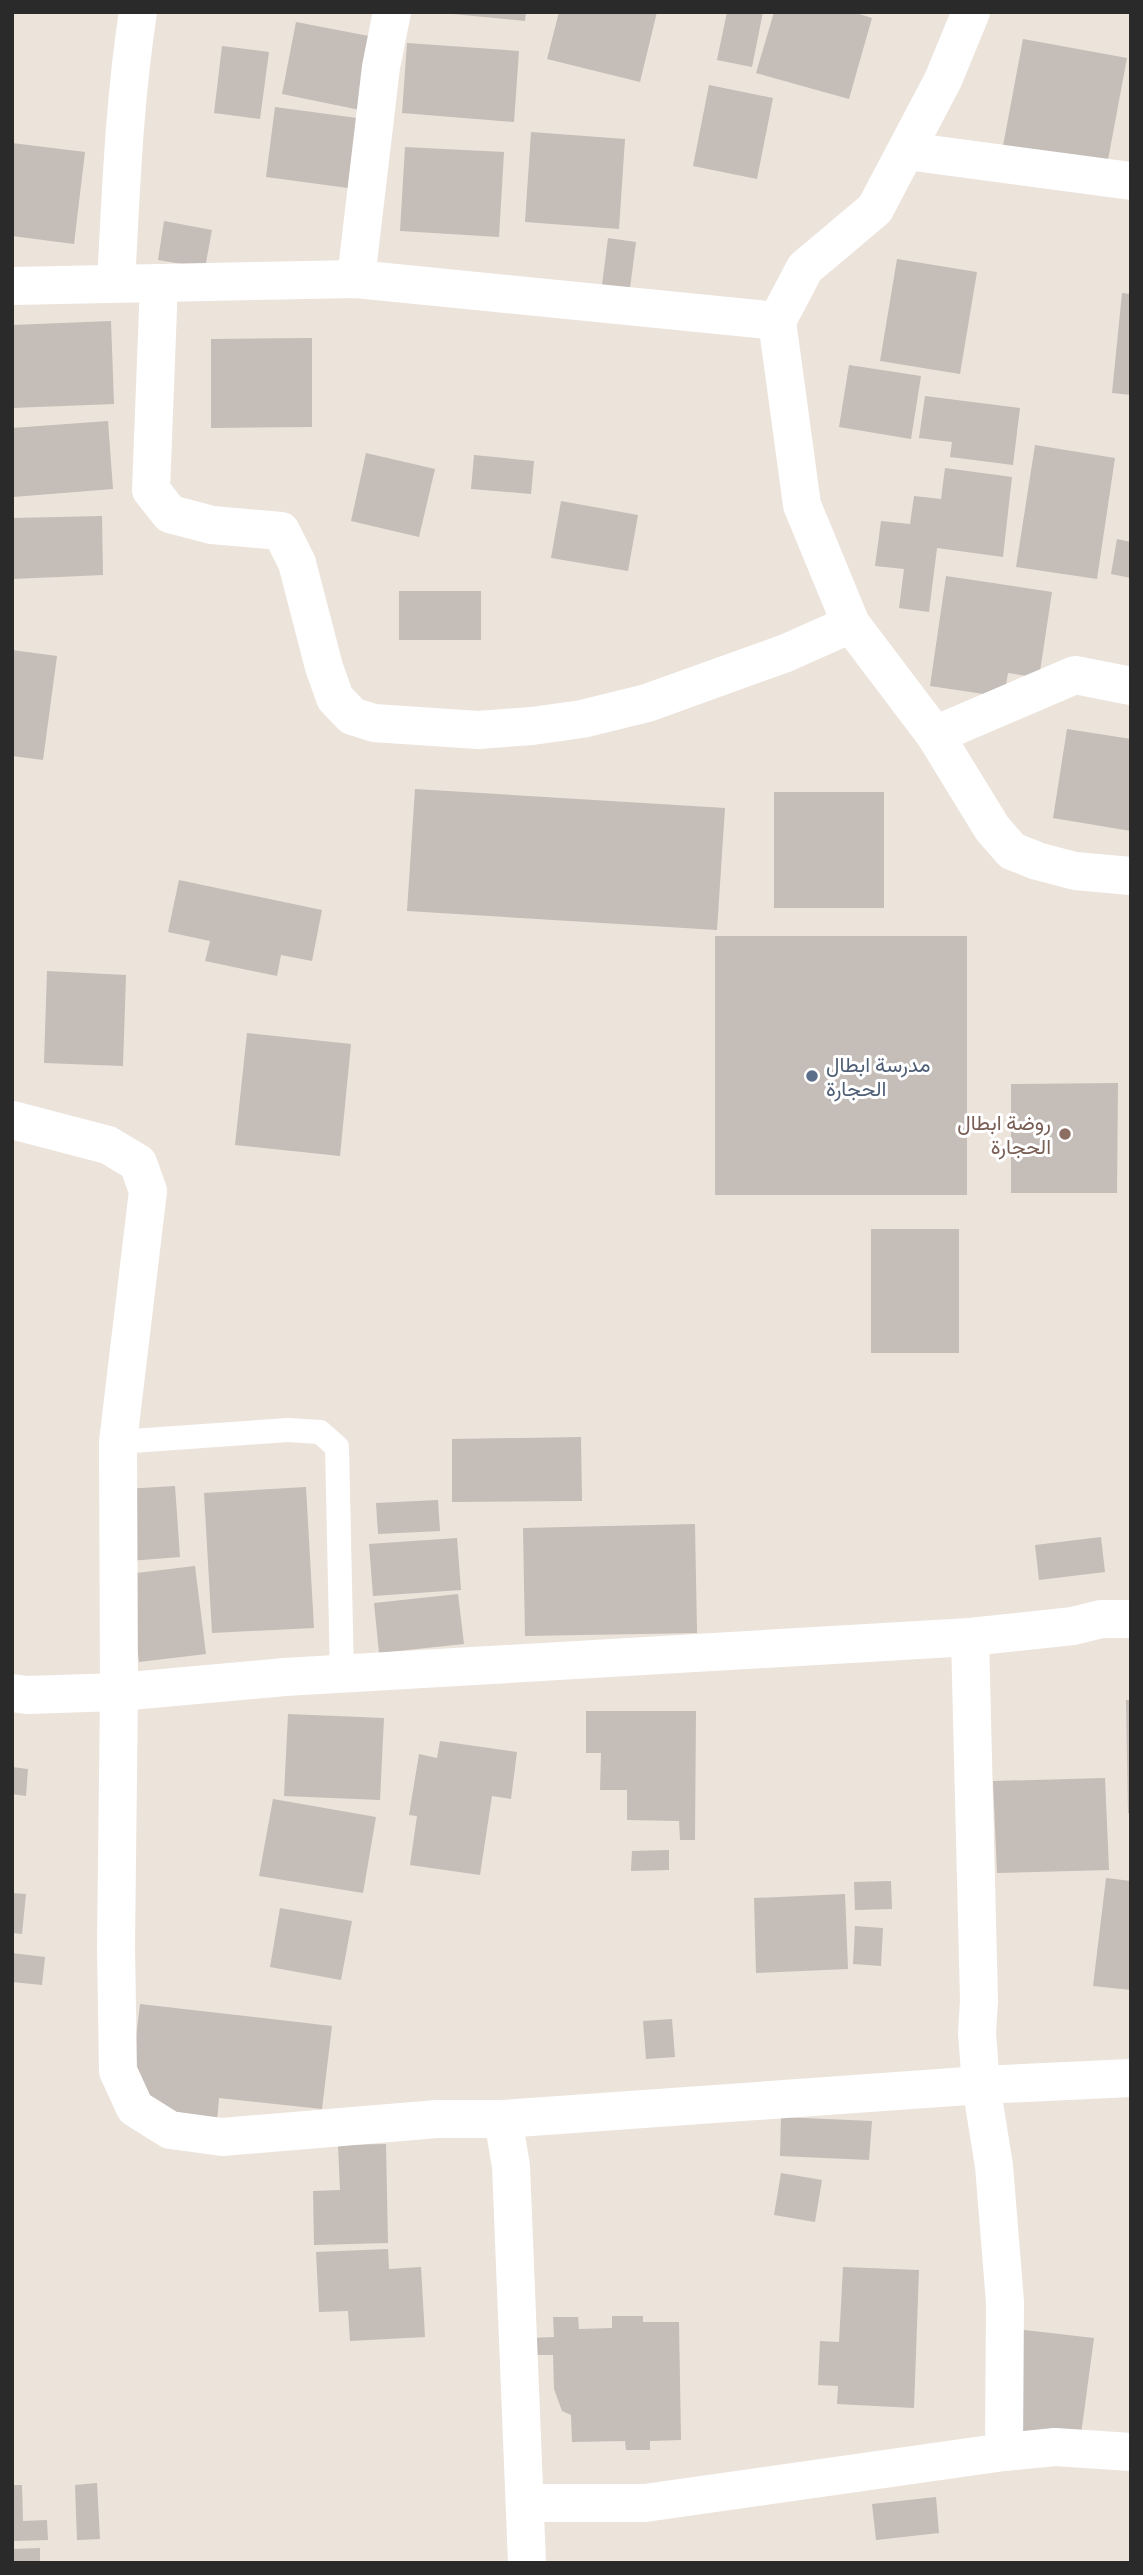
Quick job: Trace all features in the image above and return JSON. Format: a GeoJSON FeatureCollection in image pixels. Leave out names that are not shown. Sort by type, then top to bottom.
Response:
{"type":"FeatureCollection","features":[{"type":"Feature","properties":{"kind":"street"},"geometry":{"type":"LineString","coordinates":[[116,283],[130,62],[138,12]]}},
{"type":"Feature","properties":{"kind":"street"},"geometry":{"type":"LineString","coordinates":[[356,279],[381,67],[392,12]]}},
{"type":"Feature","properties":{"kind":"street"},"geometry":{"type":"LineString","coordinates":[[971,12],[943,80],[875,209],[805,268],[777,321],[802,505],[851,624],[935,735],[992,828],[1012,851],[1075,871],[1131,876]]}},
{"type":"Feature","properties":{"kind":"street"},"geometry":{"type":"LineString","coordinates":[[907,151],[1131,181]]}},
{"type":"Feature","properties":{"kind":"street"},"geometry":{"type":"LineString","coordinates":[[12,286],[356,279],[777,321]]}},
{"type":"Feature","properties":{"kind":"street"},"geometry":{"type":"LineString","coordinates":[[159,283],[151,490],[170,514],[212,525],[281,531],[298,563],[324,667],[335,698],[352,716],[374,723],[478,730],[582,719],[647,703],[786,653],[851,624]]}},
{"type":"Feature","properties":{"kind":"street"},"geometry":{"type":"LineString","coordinates":[[935,735],[1074,676],[1131,686]]}},
{"type":"Feature","properties":{"kind":"street"},"geometry":{"type":"LineString","coordinates":[[12,1120],[107,1145],[138,1163],[148,1191],[118,1442],[118,2071],[135,2108],[170,2130],[222,2137],[437,2119],[503,2119],[981,2085],[1131,2078]]}},
{"type":"Feature","properties":{"kind":"street"},"geometry":{"type":"LineString","coordinates":[[12,1693],[27,1695],[120,1692],[203,1683],[970,1637],[1073,1626],[1101,1619],[1131,1619]]}},
{"type":"Feature","properties":{"kind":"street"},"geometry":{"type":"LineString","coordinates":[[970,1637],[979,2001],[977,2032],[981,2085],[994,2166],[1005,2302],[1004,2452]]}},
{"type":"Feature","properties":{"kind":"street"},"geometry":{"type":"LineString","coordinates":[[503,2119],[512,2166],[527,2563]]}},
{"type":"Feature","properties":{"kind":"street"},"geometry":{"type":"LineString","coordinates":[[526,2503],[645,2503],[1055,2447],[1131,2452]]}},
{"type":"Feature","properties":{"kind":"lane"},"geometry":{"type":"LineString","coordinates":[[118,1442],[288,1430],[320,1432],[337,1447],[342,1675]]}},
{"type":"Feature","properties":{"kind":"building"},"geometry":{"type":"Polygon","coordinates":[[[453,12],[526,12],[525,21],[453,12]]]}},
{"type":"Feature","properties":{"kind":"building"},"geometry":{"type":"Polygon","coordinates":[[[559,12],[657,12],[640,82],[547,59],[559,12]]]}},
{"type":"Feature","properties":{"kind":"building"},"geometry":{"type":"Polygon","coordinates":[[[727,12],[763,12],[752,67],[717,60],[727,12]]]}},
{"type":"Feature","properties":{"kind":"building"},"geometry":{"type":"Polygon","coordinates":[[[774,12],[853,12],[872,18],[849,99],[756,73],[774,12]]]}},
{"type":"Feature","properties":{"kind":"building"},"geometry":{"type":"Polygon","coordinates":[[[296,22],[374,37],[360,110],[282,94],[296,22]]]}},
{"type":"Feature","properties":{"kind":"building"},"geometry":{"type":"Polygon","coordinates":[[[1023,39],[1127,58],[1107,165],[1003,146],[1023,39]]]}},
{"type":"Feature","properties":{"kind":"building"},"geometry":{"type":"Polygon","coordinates":[[[407,43],[519,51],[514,122],[402,113],[407,43]]]}},
{"type":"Feature","properties":{"kind":"building"},"geometry":{"type":"Polygon","coordinates":[[[222,46],[269,52],[260,119],[214,113],[222,46]]]}},
{"type":"Feature","properties":{"kind":"building"},"geometry":{"type":"Polygon","coordinates":[[[709,85],[773,98],[757,179],[693,166],[709,85]]]}},
{"type":"Feature","properties":{"kind":"building"},"geometry":{"type":"Polygon","coordinates":[[[275,107],[357,118],[348,188],[266,177],[275,107]]]}},
{"type":"Feature","properties":{"kind":"building"},"geometry":{"type":"Polygon","coordinates":[[[531,132],[625,139],[619,229],[525,222],[531,132]]]}},
{"type":"Feature","properties":{"kind":"building"},"geometry":{"type":"Polygon","coordinates":[[[12,143],[85,152],[74,244],[12,236],[12,143]]]}},
{"type":"Feature","properties":{"kind":"building"},"geometry":{"type":"Polygon","coordinates":[[[405,147],[504,152],[499,237],[400,231],[405,147]]]}},
{"type":"Feature","properties":{"kind":"building"},"geometry":{"type":"Polygon","coordinates":[[[164,221],[212,230],[205,268],[158,260],[164,221]]]}},
{"type":"Feature","properties":{"kind":"building"},"geometry":{"type":"Polygon","coordinates":[[[608,238],[636,242],[630,288],[602,285],[608,238]]]}},
{"type":"Feature","properties":{"kind":"building"},"geometry":{"type":"Polygon","coordinates":[[[897,259],[977,272],[960,374],[880,361],[897,259]]]}},
{"type":"Feature","properties":{"kind":"building"},"geometry":{"type":"Polygon","coordinates":[[[1122,293],[1131,294],[1131,395],[1112,393],[1122,293]]]}},
{"type":"Feature","properties":{"kind":"building"},"geometry":{"type":"Polygon","coordinates":[[[111,321],[114,404],[12,408],[12,325],[111,321]]]}},
{"type":"Feature","properties":{"kind":"building"},"geometry":{"type":"Polygon","coordinates":[[[312,338],[312,427],[211,428],[211,339],[312,338]]]}},
{"type":"Feature","properties":{"kind":"building"},"geometry":{"type":"Polygon","coordinates":[[[849,365],[921,376],[911,439],[839,427],[849,365]]]}},
{"type":"Feature","properties":{"kind":"building"},"geometry":{"type":"Polygon","coordinates":[[[925,396],[1020,408],[1013,465],[950,457],[952,442],[919,438],[925,396]]]}},
{"type":"Feature","properties":{"kind":"building"},"geometry":{"type":"Polygon","coordinates":[[[108,421],[113,489],[13,497],[12,428],[108,421]]]}},
{"type":"Feature","properties":{"kind":"building"},"geometry":{"type":"Polygon","coordinates":[[[1035,445],[1115,458],[1097,579],[1016,567],[1035,445]]]}},
{"type":"Feature","properties":{"kind":"building"},"geometry":{"type":"Polygon","coordinates":[[[366,453],[435,469],[419,537],[351,521],[366,453]]]}},
{"type":"Feature","properties":{"kind":"building"},"geometry":{"type":"Polygon","coordinates":[[[474,455],[534,461],[531,494],[471,489],[474,455]]]}},
{"type":"Feature","properties":{"kind":"building"},"geometry":{"type":"Polygon","coordinates":[[[945,468],[1012,477],[1003,557],[937,548],[929,612],[899,608],[904,569],[875,566],[881,521],[910,524],[914,496],[941,499],[945,468]]]}},
{"type":"Feature","properties":{"kind":"building"},"geometry":{"type":"Polygon","coordinates":[[[561,501],[638,515],[628,571],[551,558],[561,501]]]}},
{"type":"Feature","properties":{"kind":"building"},"geometry":{"type":"Polygon","coordinates":[[[102,516],[103,575],[13,579],[12,518],[102,516]]]}},
{"type":"Feature","properties":{"kind":"building"},"geometry":{"type":"Polygon","coordinates":[[[1117,539],[1131,542],[1131,578],[1111,574],[1117,539]]]}},
{"type":"Feature","properties":{"kind":"building"},"geometry":{"type":"Polygon","coordinates":[[[946,576],[1052,592],[1039,678],[1008,673],[1004,697],[930,686],[946,576]]]}},
{"type":"Feature","properties":{"kind":"building"},"geometry":{"type":"Polygon","coordinates":[[[399,591],[481,591],[481,640],[399,640],[399,591]]]}},
{"type":"Feature","properties":{"kind":"building"},"geometry":{"type":"Polygon","coordinates":[[[12,650],[57,656],[43,760],[12,756],[12,650]]]}},
{"type":"Feature","properties":{"kind":"building"},"geometry":{"type":"Polygon","coordinates":[[[1067,729],[1131,739],[1131,831],[1053,818],[1067,729]]]}},
{"type":"Feature","properties":{"kind":"building"},"geometry":{"type":"Polygon","coordinates":[[[415,789],[725,808],[717,930],[407,911],[415,789]]]}},
{"type":"Feature","properties":{"kind":"building"},"geometry":{"type":"Polygon","coordinates":[[[774,792],[884,792],[884,908],[774,908],[774,792]]]}},
{"type":"Feature","properties":{"kind":"building"},"geometry":{"type":"Polygon","coordinates":[[[179,880],[322,910],[312,961],[281,955],[277,976],[205,961],[210,941],[168,932],[179,880]]]}},
{"type":"Feature","properties":{"kind":"building"},"geometry":{"type":"Polygon","coordinates":[[[715,936],[967,936],[967,1195],[715,1195],[715,936]]]}},
{"type":"Feature","properties":{"kind":"building"},"geometry":{"type":"Polygon","coordinates":[[[47,971],[126,975],[123,1066],[44,1063],[47,971]]]}},
{"type":"Feature","properties":{"kind":"building"},"geometry":{"type":"Polygon","coordinates":[[[247,1033],[351,1044],[340,1156],[235,1145],[247,1033]]]}},
{"type":"Feature","properties":{"kind":"building"},"geometry":{"type":"Polygon","coordinates":[[[1118,1083],[1117,1193],[1011,1193],[1011,1084],[1118,1083]]]}},
{"type":"Feature","properties":{"kind":"building"},"geometry":{"type":"Polygon","coordinates":[[[871,1229],[959,1229],[959,1353],[871,1353],[871,1229]]]}},
{"type":"Feature","properties":{"kind":"building"},"geometry":{"type":"Polygon","coordinates":[[[581,1437],[582,1501],[452,1502],[452,1439],[581,1437]]]}},
{"type":"Feature","properties":{"kind":"building"},"geometry":{"type":"Polygon","coordinates":[[[175,1486],[180,1557],[129,1561],[124,1489],[175,1486]]]}},
{"type":"Feature","properties":{"kind":"building"},"geometry":{"type":"Polygon","coordinates":[[[306,1487],[314,1628],[212,1633],[204,1493],[306,1487]]]}},
{"type":"Feature","properties":{"kind":"building"},"geometry":{"type":"Polygon","coordinates":[[[438,1500],[440,1531],[378,1534],[376,1503],[438,1500]]]}},
{"type":"Feature","properties":{"kind":"building"},"geometry":{"type":"Polygon","coordinates":[[[695,1524],[697,1633],[525,1636],[523,1528],[695,1524]]]}},
{"type":"Feature","properties":{"kind":"building"},"geometry":{"type":"Polygon","coordinates":[[[1101,1537],[1105,1572],[1039,1580],[1035,1545],[1101,1537]]]}},
{"type":"Feature","properties":{"kind":"building"},"geometry":{"type":"Polygon","coordinates":[[[457,1538],[461,1590],[373,1596],[369,1544],[457,1538]]]}},
{"type":"Feature","properties":{"kind":"building"},"geometry":{"type":"Polygon","coordinates":[[[195,1566],[206,1654],[139,1662],[128,1574],[195,1566]]]}},
{"type":"Feature","properties":{"kind":"building"},"geometry":{"type":"Polygon","coordinates":[[[458,1594],[464,1644],[379,1653],[374,1603],[458,1594]]]}},
{"type":"Feature","properties":{"kind":"building"},"geometry":{"type":"Polygon","coordinates":[[[1126,1700],[1131,1700],[1131,1813],[1128,1813],[1126,1700]]]}},
{"type":"Feature","properties":{"kind":"building"},"geometry":{"type":"Polygon","coordinates":[[[586,1711],[696,1711],[695,1840],[680,1840],[679,1821],[627,1820],[627,1790],[600,1790],[601,1753],[586,1753],[586,1711]]]}},
{"type":"Feature","properties":{"kind":"building"},"geometry":{"type":"Polygon","coordinates":[[[288,1714],[384,1718],[380,1800],[284,1796],[288,1714]]]}},
{"type":"Feature","properties":{"kind":"building"},"geometry":{"type":"Polygon","coordinates":[[[440,1741],[517,1752],[511,1799],[492,1796],[480,1875],[410,1865],[417,1816],[409,1815],[419,1754],[437,1758],[440,1741]]]}},
{"type":"Feature","properties":{"kind":"building"},"geometry":{"type":"Polygon","coordinates":[[[12,1767],[28,1769],[26,1796],[12,1794],[12,1767]]]}},
{"type":"Feature","properties":{"kind":"building"},"geometry":{"type":"Polygon","coordinates":[[[1105,1778],[1109,1870],[997,1873],[993,1781],[1105,1778]]]}},
{"type":"Feature","properties":{"kind":"building"},"geometry":{"type":"Polygon","coordinates":[[[273,1799],[376,1817],[363,1893],[259,1876],[273,1799]]]}},
{"type":"Feature","properties":{"kind":"building"},"geometry":{"type":"Polygon","coordinates":[[[669,1850],[669,1870],[631,1871],[632,1851],[669,1850]]]}},
{"type":"Feature","properties":{"kind":"building"},"geometry":{"type":"Polygon","coordinates":[[[1106,1878],[1131,1881],[1131,1990],[1093,1986],[1106,1878]]]}},
{"type":"Feature","properties":{"kind":"building"},"geometry":{"type":"Polygon","coordinates":[[[891,1881],[892,1909],[855,1910],[854,1882],[891,1881]]]}},
{"type":"Feature","properties":{"kind":"building"},"geometry":{"type":"Polygon","coordinates":[[[12,1893],[26,1894],[22,1934],[12,1933],[12,1893]]]}},
{"type":"Feature","properties":{"kind":"building"},"geometry":{"type":"Polygon","coordinates":[[[845,1894],[848,1969],[756,1973],[754,1898],[845,1894]]]}},
{"type":"Feature","properties":{"kind":"building"},"geometry":{"type":"Polygon","coordinates":[[[280,1908],[352,1921],[341,1980],[270,1967],[280,1908]]]}},
{"type":"Feature","properties":{"kind":"building"},"geometry":{"type":"Polygon","coordinates":[[[855,1926],[883,1928],[881,1966],[853,1964],[855,1926]]]}},
{"type":"Feature","properties":{"kind":"building"},"geometry":{"type":"Polygon","coordinates":[[[12,1953],[45,1957],[42,1985],[12,1982],[12,1953]]]}},
{"type":"Feature","properties":{"kind":"building"},"geometry":{"type":"Polygon","coordinates":[[[140,2004],[332,2026],[322,2109],[219,2098],[217,2122],[127,2112],[140,2004]]]}},
{"type":"Feature","properties":{"kind":"building"},"geometry":{"type":"Polygon","coordinates":[[[672,2019],[675,2057],[646,2059],[643,2021],[672,2019]]]}},
{"type":"Feature","properties":{"kind":"building"},"geometry":{"type":"Polygon","coordinates":[[[781,2117],[872,2121],[869,2160],[780,2156],[781,2117]]]}},
{"type":"Feature","properties":{"kind":"building"},"geometry":{"type":"Polygon","coordinates":[[[386,2144],[388,2243],[314,2245],[313,2191],[340,2190],[338,2145],[386,2144]]]}},
{"type":"Feature","properties":{"kind":"building"},"geometry":{"type":"Polygon","coordinates":[[[781,2173],[822,2180],[815,2222],[774,2215],[781,2173]]]}},
{"type":"Feature","properties":{"kind":"building"},"geometry":{"type":"Polygon","coordinates":[[[388,2249],[389,2269],[421,2267],[425,2337],[350,2341],[348,2311],[319,2312],[316,2252],[388,2249]]]}},
{"type":"Feature","properties":{"kind":"building"},"geometry":{"type":"Polygon","coordinates":[[[843,2267],[919,2270],[914,2408],[837,2404],[838,2386],[818,2385],[820,2341],[839,2342],[843,2267]]]}},
{"type":"Feature","properties":{"kind":"building"},"geometry":{"type":"Polygon","coordinates":[[[612,2316],[643,2316],[643,2322],[679,2322],[681,2440],[650,2441],[650,2450],[626,2450],[625,2441],[572,2442],[571,2415],[562,2411],[554,2389],[553,2355],[531,2355],[531,2338],[554,2337],[553,2317],[578,2317],[579,2329],[612,2328],[612,2316]]]}},
{"type":"Feature","properties":{"kind":"building"},"geometry":{"type":"Polygon","coordinates":[[[1016,2329],[1094,2338],[1080,2442],[1003,2432],[1016,2329]]]}},
{"type":"Feature","properties":{"kind":"building"},"geometry":{"type":"Polygon","coordinates":[[[97,2483],[100,2539],[77,2540],[75,2485],[97,2483]]]}},
{"type":"Feature","properties":{"kind":"building"},"geometry":{"type":"Polygon","coordinates":[[[12,2485],[22,2485],[23,2521],[47,2520],[48,2540],[12,2541],[12,2485]]]}},
{"type":"Feature","properties":{"kind":"building"},"geometry":{"type":"Polygon","coordinates":[[[936,2497],[939,2533],[876,2540],[872,2504],[936,2497]]]}},
{"type":"Feature","properties":{"kind":"building"},"geometry":{"type":"Polygon","coordinates":[[[40,2548],[40,2563],[12,2563],[12,2549],[40,2548]]]}},
{"type":"Feature","properties":{"kind":"place","name":"مدرسة ابطال الحجارة"},"geometry":{"type":"Point","coordinates":[812,1076]}},
{"type":"Feature","properties":{"kind":"place","name":"روضة ابطال الحجارة"},"geometry":{"type":"Point","coordinates":[1065,1134]}}]}
